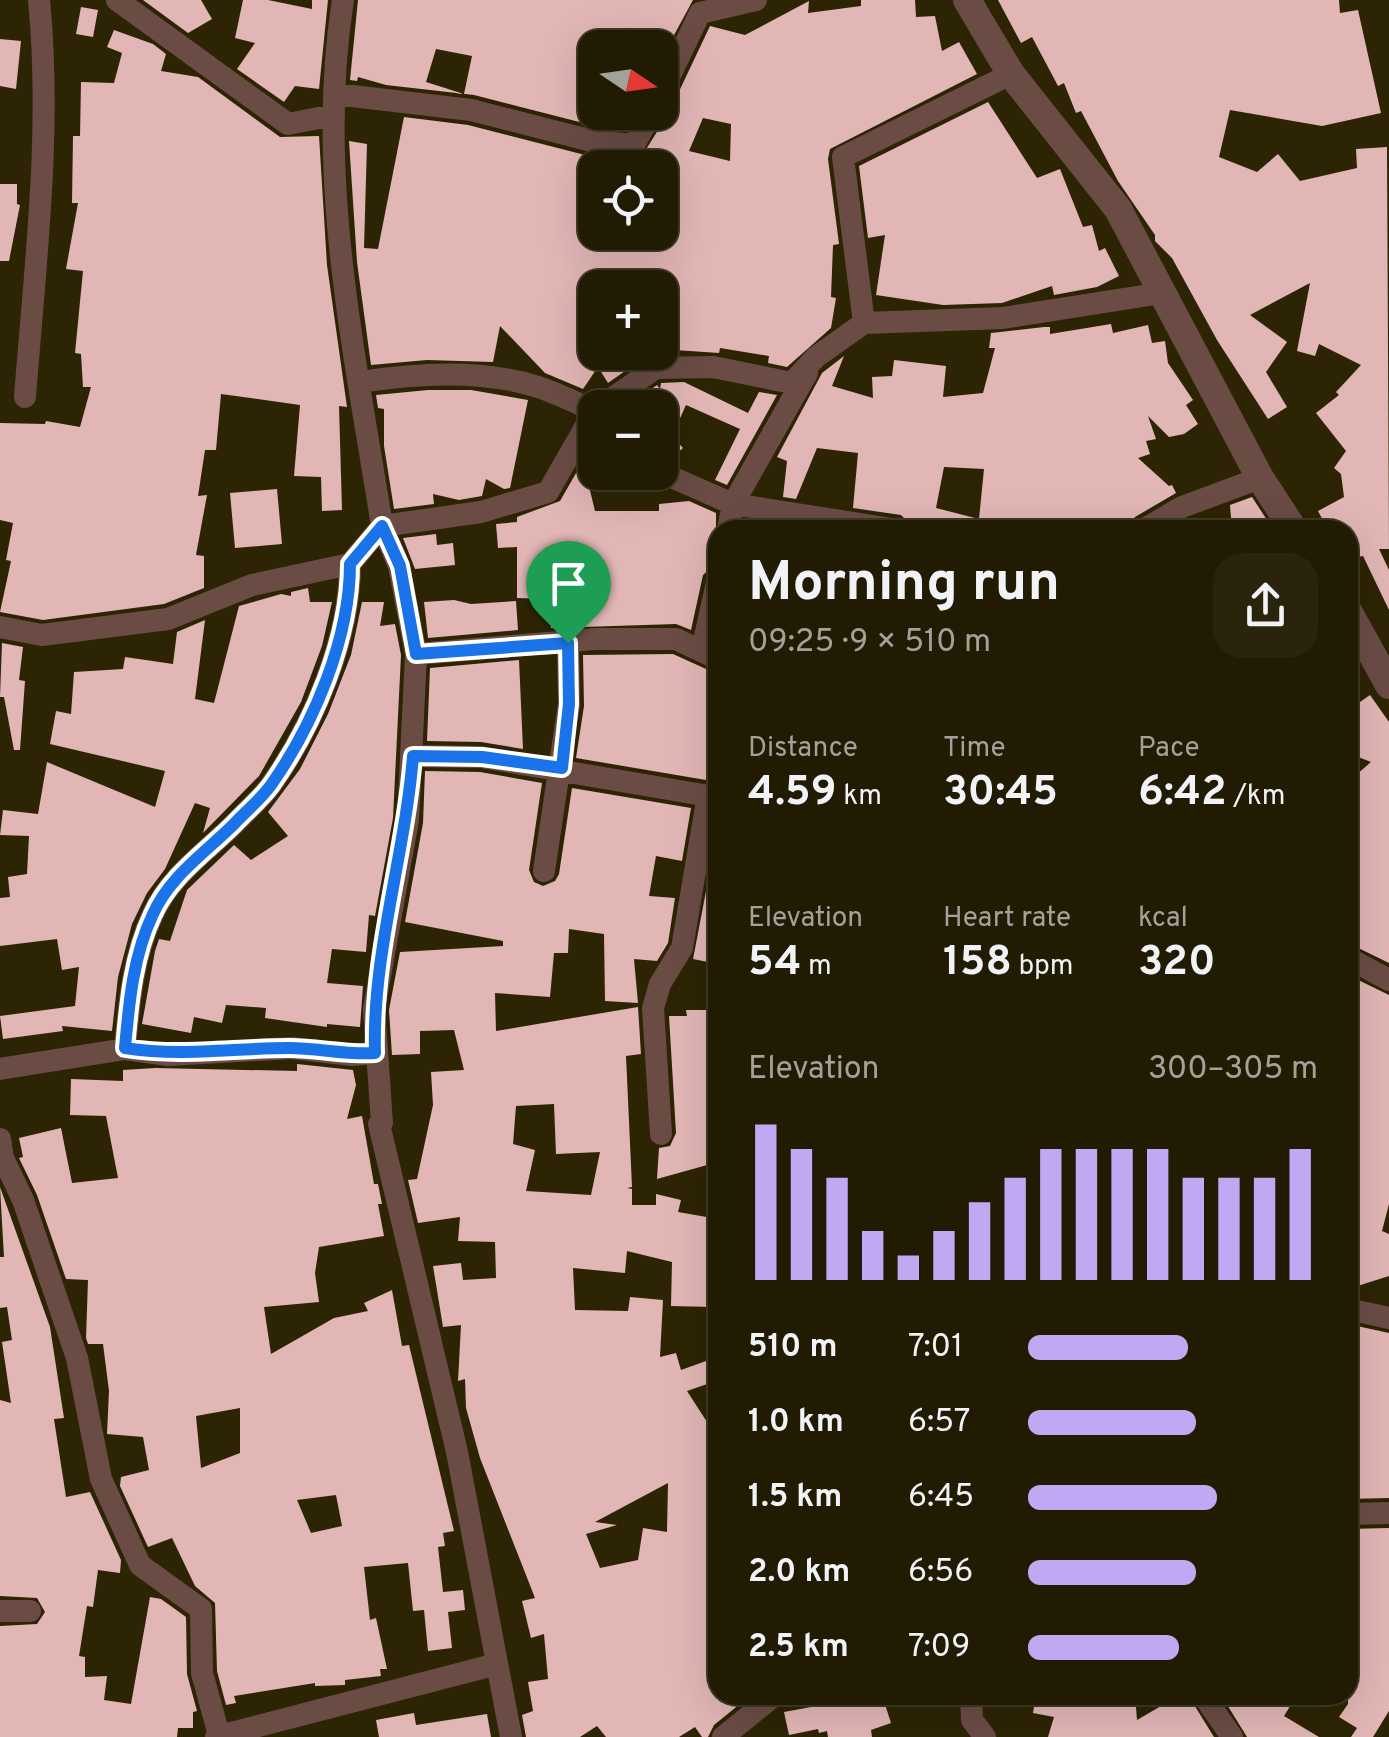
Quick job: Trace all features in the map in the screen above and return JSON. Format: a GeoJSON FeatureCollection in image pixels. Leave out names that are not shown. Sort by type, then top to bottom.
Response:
{"type":"FeatureCollection","features":[{"type":"Feature","properties":{"kind":"street"},"geometry":{"type":"LineString","coordinates":[[25,396],[39,208],[42,37],[38,0]]}},
{"type":"Feature","properties":{"kind":"street"},"geometry":{"type":"LineString","coordinates":[[117,0],[288,124],[334,104],[471,110],[592,140],[634,145],[642,130]]}},
{"type":"Feature","properties":{"kind":"street"},"geometry":{"type":"LineString","coordinates":[[343,0],[334,104],[340,263],[382,526],[400,566],[416,654],[408,820],[374,1009],[382,1123],[379,1124],[458,1452],[511,1737]]}},
{"type":"Feature","properties":{"kind":"street"},"geometry":{"type":"LineString","coordinates":[[678,59],[700,13],[756,0]]}},
{"type":"Feature","properties":{"kind":"street"},"geometry":{"type":"LineString","coordinates":[[967,0],[1011,74],[1118,210],[1260,478],[1287,520]]}},
{"type":"Feature","properties":{"kind":"street"},"geometry":{"type":"LineString","coordinates":[[864,322],[843,157],[1011,74]]}},
{"type":"Feature","properties":{"kind":"street"},"geometry":{"type":"LineString","coordinates":[[625,390],[656,368],[712,367],[792,383],[816,357],[864,322],[1003,318],[1162,293]]}},
{"type":"Feature","properties":{"kind":"street"},"geometry":{"type":"LineString","coordinates":[[730,520],[733,504],[816,357]]}},
{"type":"Feature","properties":{"kind":"street"},"geometry":{"type":"LineString","coordinates":[[361,382],[407,374],[483,377],[536,386],[578,403]]}},
{"type":"Feature","properties":{"kind":"street"},"geometry":{"type":"LineString","coordinates":[[0,627],[42,634],[168,619],[252,585],[350,564],[382,526],[481,512],[548,492],[578,441]]}},
{"type":"Feature","properties":{"kind":"street"},"geometry":{"type":"LineString","coordinates":[[1160,520],[1182,507],[1260,478]]}},
{"type":"Feature","properties":{"kind":"street"},"geometry":{"type":"LineString","coordinates":[[678,480],[733,504],[835,520]]}},
{"type":"Feature","properties":{"kind":"street"},"geometry":{"type":"LineString","coordinates":[[125,1048],[134,972],[153,914],[177,874],[202,856],[270,785],[302,730],[330,667],[344,622],[350,564]]}},
{"type":"Feature","properties":{"kind":"street"},"geometry":{"type":"LineString","coordinates":[[416,654],[676,638],[708,653]]}},
{"type":"Feature","properties":{"kind":"street"},"geometry":{"type":"LineString","coordinates":[[544,871],[569,704],[568,643]]}},
{"type":"Feature","properties":{"kind":"street"},"geometry":{"type":"LineString","coordinates":[[1358,648],[1389,685]]}},
{"type":"Feature","properties":{"kind":"street"},"geometry":{"type":"LineString","coordinates":[[413,756],[482,757],[562,768],[703,796],[707,801],[682,948],[660,984],[653,1008],[661,1134]]}},
{"type":"Feature","properties":{"kind":"street"},"geometry":{"type":"LineString","coordinates":[[1358,963],[1389,980]]}},
{"type":"Feature","properties":{"kind":"street"},"geometry":{"type":"LineString","coordinates":[[0,1069],[125,1048],[168,1055],[292,1048],[352,1055],[375,1053]]}},
{"type":"Feature","properties":{"kind":"street"},"geometry":{"type":"LineString","coordinates":[[0,1139],[3,1158],[23,1200],[77,1358],[100,1479],[140,1565],[201,1609],[202,1672],[217,1736],[496,1664]]}},
{"type":"Feature","properties":{"kind":"street"},"geometry":{"type":"LineString","coordinates":[[1358,1311],[1389,1318]]}},
{"type":"Feature","properties":{"kind":"street"},"geometry":{"type":"LineString","coordinates":[[1358,1514],[1389,1513]]}},
{"type":"Feature","properties":{"kind":"street"},"geometry":{"type":"LineString","coordinates":[[0,1611],[30,1611]]}},
{"type":"Feature","properties":{"kind":"street"},"geometry":{"type":"LineString","coordinates":[[723,1737],[763,1705]]}},
{"type":"Feature","properties":{"kind":"street"},"geometry":{"type":"LineString","coordinates":[[971,1705],[972,1720],[985,1737]]}},
{"type":"Feature","properties":{"kind":"street"},"geometry":{"type":"LineString","coordinates":[[1210,1705],[1232,1737]]}},
{"type":"Feature","properties":{"kind":"building"},"geometry":{"type":"Polygon","coordinates":[[[143,0],[201,0],[212,19],[188,33],[143,0]]]}},
{"type":"Feature","properties":{"kind":"building"},"geometry":{"type":"Polygon","coordinates":[[[243,0],[268,0],[312,9],[312,0],[328,0],[319,89],[295,86],[284,102],[237,69],[255,43],[235,38],[243,0]]]}},
{"type":"Feature","properties":{"kind":"building"},"geometry":{"type":"Polygon","coordinates":[[[358,0],[693,0],[677,30],[578,30],[578,122],[464,94],[472,56],[436,49],[426,82],[463,94],[386,85],[358,77],[357,81],[350,80],[358,0]]]}},
{"type":"Feature","properties":{"kind":"building"},"geometry":{"type":"Polygon","coordinates":[[[861,0],[915,0],[916,17],[935,16],[942,51],[959,42],[977,74],[830,149],[839,244],[833,245],[831,297],[836,298],[831,328],[787,367],[768,363],[769,356],[720,348],[719,353],[678,350],[678,270],[578,270],[578,370],[596,370],[583,389],[545,373],[500,326],[493,362],[427,360],[371,365],[357,262],[349,141],[367,144],[364,248],[378,249],[404,117],[468,125],[578,153],[578,250],[678,250],[678,150],[646,150],[658,130],[678,130],[678,94],[710,26],[745,35],[809,1],[808,13],[861,6],[861,0]],[[703,118],[689,151],[730,161],[731,124],[703,118]]]}},
{"type":"Feature","properties":{"kind":"building"},"geometry":{"type":"Polygon","coordinates":[[[998,0],[1339,0],[1340,13],[1358,10],[1381,113],[1322,126],[1230,110],[1219,157],[1257,172],[1278,154],[1300,181],[1357,168],[1356,149],[1387,147],[1389,549],[1379,549],[1389,570],[1389,610],[1363,556],[1358,557],[1358,520],[1323,520],[1318,511],[1344,497],[1341,474],[1334,468],[1346,451],[1316,413],[1339,395],[1336,392],[1361,365],[1319,344],[1315,356],[1297,351],[1310,283],[1250,315],[1287,342],[1266,372],[1287,407],[1268,419],[1217,340],[1172,258],[1155,241],[1155,235],[1118,181],[1081,111],[1076,113],[1064,83],[1058,86],[1032,37],[1021,43],[998,0]]]}},
{"type":"Feature","properties":{"kind":"building"},"geometry":{"type":"Polygon","coordinates":[[[81,7],[98,10],[93,37],[76,34],[81,7]]]}},
{"type":"Feature","properties":{"kind":"building"},"geometry":{"type":"Polygon","coordinates":[[[114,30],[153,44],[166,54],[161,71],[198,77],[280,137],[319,136],[327,265],[347,407],[339,406],[342,510],[322,511],[321,477],[294,476],[300,405],[221,394],[216,450],[205,450],[198,496],[207,495],[196,555],[204,556],[204,588],[164,604],[43,620],[0,612],[11,561],[6,560],[13,523],[0,520],[0,423],[46,421],[80,427],[91,387],[83,387],[81,354],[75,353],[83,271],[66,269],[78,203],[72,203],[73,136],[80,136],[81,82],[114,83],[122,53],[107,47],[114,30]]]}},
{"type":"Feature","properties":{"kind":"building"},"geometry":{"type":"Polygon","coordinates":[[[0,39],[21,41],[16,89],[0,86],[0,39]]]}},
{"type":"Feature","properties":{"kind":"building"},"geometry":{"type":"Polygon","coordinates":[[[988,102],[1037,178],[1060,169],[1083,227],[1092,225],[1099,251],[1105,248],[1119,276],[1097,287],[1054,295],[1052,286],[1002,303],[943,305],[876,295],[885,235],[868,238],[859,166],[988,102]]]}},
{"type":"Feature","properties":{"kind":"building"},"geometry":{"type":"Polygon","coordinates":[[[0,184],[17,184],[20,205],[9,261],[0,261],[0,184]]]}},
{"type":"Feature","properties":{"kind":"building"},"geometry":{"type":"Polygon","coordinates":[[[1111,324],[1113,333],[1148,325],[1152,343],[1165,341],[1168,363],[1193,400],[1186,405],[1198,424],[1184,434],[1169,437],[1148,416],[1156,439],[1146,441],[1150,454],[1138,458],[1172,485],[1176,493],[1133,520],[906,520],[901,515],[853,508],[858,453],[817,448],[796,499],[783,497],[787,461],[777,457],[822,373],[844,356],[832,386],[873,398],[872,377],[892,376],[894,360],[946,366],[943,397],[983,393],[995,348],[989,348],[991,333],[1050,327],[1050,334],[1111,324]],[[944,467],[936,508],[979,519],[984,469],[944,467]]]}},
{"type":"Feature","properties":{"kind":"building"},"geometry":{"type":"Polygon","coordinates":[[[600,370],[627,370],[608,383],[600,370]]]}},
{"type":"Feature","properties":{"kind":"building"},"geometry":{"type":"Polygon","coordinates":[[[684,382],[748,413],[759,392],[777,395],[727,485],[715,480],[740,429],[686,405],[678,423],[678,390],[650,390],[657,385],[660,389],[661,383],[684,382]]]}},
{"type":"Feature","properties":{"kind":"building"},"geometry":{"type":"Polygon","coordinates":[[[471,390],[528,400],[510,488],[504,489],[486,479],[482,496],[459,500],[433,494],[434,504],[394,509],[384,446],[384,409],[378,408],[376,395],[471,390]]]}},
{"type":"Feature","properties":{"kind":"building"},"geometry":{"type":"Polygon","coordinates":[[[578,470],[578,490],[590,490],[595,511],[659,511],[659,504],[689,501],[716,513],[716,520],[708,520],[708,570],[703,575],[691,630],[676,624],[551,628],[550,599],[517,598],[517,547],[498,548],[496,524],[517,522],[517,517],[560,501],[578,470]]]}},
{"type":"Feature","properties":{"kind":"building"},"geometry":{"type":"Polygon","coordinates":[[[277,489],[282,544],[235,548],[230,493],[277,489]]]}},
{"type":"Feature","properties":{"kind":"building"},"geometry":{"type":"Polygon","coordinates":[[[1252,497],[1267,520],[1231,520],[1230,505],[1252,497]]]}},
{"type":"Feature","properties":{"kind":"building"},"geometry":{"type":"Polygon","coordinates":[[[436,534],[437,545],[453,543],[455,565],[415,569],[403,538],[436,534]]]}},
{"type":"Feature","properties":{"kind":"building"},"geometry":{"type":"Polygon","coordinates":[[[308,588],[310,602],[332,602],[322,646],[301,702],[259,776],[203,833],[210,808],[195,803],[165,869],[147,893],[132,924],[118,977],[112,1031],[62,1026],[63,1031],[3,1039],[0,1016],[75,1006],[79,967],[62,970],[57,939],[0,946],[0,898],[10,897],[8,877],[27,874],[29,836],[0,835],[3,810],[38,814],[47,762],[155,807],[165,771],[50,744],[56,711],[71,714],[74,672],[123,669],[125,657],[173,664],[177,632],[205,620],[195,699],[214,703],[239,606],[281,594],[291,596],[291,592],[308,588]]]}},
{"type":"Feature","properties":{"kind":"building"},"geometry":{"type":"Polygon","coordinates":[[[454,600],[471,604],[516,601],[518,630],[428,638],[424,602],[454,600]]]}},
{"type":"Feature","properties":{"kind":"building"},"geometry":{"type":"Polygon","coordinates":[[[362,602],[384,602],[380,626],[395,624],[401,655],[393,818],[375,916],[369,915],[366,952],[332,949],[327,983],[363,986],[360,1027],[327,1027],[265,1018],[266,1008],[226,1005],[222,1023],[194,1017],[191,1033],[142,1024],[159,939],[170,941],[187,890],[234,845],[251,860],[288,836],[268,812],[300,769],[328,714],[351,655],[362,602]]]}},
{"type":"Feature","properties":{"kind":"building"},"geometry":{"type":"Polygon","coordinates":[[[2,643],[23,647],[19,680],[25,681],[20,750],[14,750],[4,697],[0,697],[2,643]]]}},
{"type":"Feature","properties":{"kind":"building"},"geometry":{"type":"Polygon","coordinates":[[[673,654],[708,670],[708,782],[576,758],[584,706],[583,655],[673,654]]]}},
{"type":"Feature","properties":{"kind":"building"},"geometry":{"type":"Polygon","coordinates":[[[519,660],[523,749],[481,742],[427,741],[430,668],[519,660]]]}},
{"type":"Feature","properties":{"kind":"building"},"geometry":{"type":"Polygon","coordinates":[[[1370,695],[1389,722],[1389,963],[1358,948],[1358,773],[1371,762],[1358,757],[1360,702],[1370,695]]]}},
{"type":"Feature","properties":{"kind":"building"},"geometry":{"type":"Polygon","coordinates":[[[425,771],[480,772],[542,783],[529,870],[534,882],[543,886],[555,881],[559,874],[572,788],[691,808],[682,861],[656,856],[649,896],[675,898],[668,943],[657,961],[634,959],[638,1003],[605,1001],[604,934],[569,929],[568,953],[554,953],[550,997],[495,993],[496,1031],[638,1007],[641,1054],[626,1056],[632,1187],[627,1188],[632,1189],[632,1205],[656,1205],[656,1194],[681,1200],[678,1212],[708,1217],[708,1307],[671,1306],[672,1262],[627,1251],[625,1273],[573,1268],[575,1310],[628,1311],[630,1297],[663,1300],[660,1357],[676,1353],[681,1370],[706,1361],[708,1367],[708,1384],[687,1391],[708,1424],[708,1705],[739,1705],[714,1725],[708,1737],[702,1737],[695,1727],[679,1737],[606,1737],[597,1726],[580,1737],[526,1737],[522,1715],[533,1711],[528,1682],[548,1679],[544,1634],[531,1638],[522,1601],[535,1598],[480,1458],[466,1408],[465,1379],[458,1381],[461,1325],[443,1327],[433,1266],[461,1263],[463,1280],[496,1278],[495,1242],[458,1241],[460,1217],[418,1223],[408,1180],[417,1179],[433,1105],[431,1072],[464,1070],[454,1030],[420,1031],[420,1054],[392,1055],[389,1010],[400,952],[503,946],[503,941],[405,922],[423,823],[425,771]],[[554,1104],[516,1106],[513,1144],[535,1150],[526,1191],[591,1195],[600,1152],[556,1154],[554,1104]],[[668,1483],[595,1522],[617,1525],[586,1534],[600,1568],[638,1560],[643,1528],[667,1532],[668,1483]]]}},
{"type":"Feature","properties":{"kind":"building"},"geometry":{"type":"Polygon","coordinates":[[[708,881],[708,962],[693,959],[708,881]]]}},
{"type":"Feature","properties":{"kind":"building"},"geometry":{"type":"Polygon","coordinates":[[[1358,980],[1389,995],[1389,1204],[1382,1231],[1389,1234],[1389,1276],[1358,1286],[1358,980]]]}},
{"type":"Feature","properties":{"kind":"building"},"geometry":{"type":"Polygon","coordinates":[[[686,1010],[708,1010],[708,1165],[657,1179],[659,1148],[670,1146],[676,1133],[669,1016],[687,1016],[686,1010]]]}},
{"type":"Feature","properties":{"kind":"building"},"geometry":{"type":"Polygon","coordinates":[[[297,1064],[353,1070],[356,1085],[347,1119],[362,1116],[374,1184],[378,1184],[382,1204],[378,1204],[384,1236],[319,1247],[315,1273],[319,1302],[264,1307],[271,1354],[334,1318],[368,1311],[364,1303],[392,1290],[402,1346],[409,1345],[454,1531],[443,1533],[445,1546],[438,1547],[443,1592],[463,1590],[465,1610],[448,1612],[452,1648],[428,1651],[424,1610],[413,1611],[408,1563],[364,1567],[370,1620],[376,1618],[387,1669],[380,1669],[381,1676],[345,1680],[345,1685],[315,1683],[234,1696],[236,1703],[226,1705],[217,1671],[215,1603],[195,1586],[172,1538],[148,1547],[120,1486],[121,1477],[149,1470],[143,1437],[107,1434],[109,1391],[103,1344],[88,1344],[86,1338],[88,1280],[66,1279],[37,1195],[19,1158],[23,1157],[19,1138],[61,1128],[72,1183],[118,1178],[106,1116],[70,1115],[71,1079],[123,1081],[123,1070],[155,1068],[297,1071],[297,1064]],[[240,1408],[196,1416],[201,1468],[240,1453],[240,1408]],[[336,1495],[297,1500],[311,1533],[342,1526],[336,1495]]]}},
{"type":"Feature","properties":{"kind":"building"},"geometry":{"type":"Polygon","coordinates":[[[0,1187],[50,1327],[64,1418],[54,1419],[66,1497],[90,1492],[121,1560],[120,1573],[98,1570],[93,1607],[87,1606],[79,1656],[85,1657],[85,1677],[107,1676],[104,1700],[131,1704],[150,1597],[161,1599],[186,1617],[187,1674],[197,1711],[193,1712],[193,1728],[178,1728],[177,1737],[0,1737],[0,1626],[37,1624],[45,1612],[37,1598],[0,1596],[0,1400],[11,1403],[2,1342],[12,1340],[7,1307],[0,1308],[0,1257],[4,1257],[0,1187]]]}},
{"type":"Feature","properties":{"kind":"building"},"geometry":{"type":"Polygon","coordinates":[[[1358,1326],[1389,1333],[1389,1498],[1358,1499],[1358,1326]]]}},
{"type":"Feature","properties":{"kind":"building"},"geometry":{"type":"Polygon","coordinates":[[[1389,1528],[1389,1711],[1373,1737],[1351,1737],[1357,1728],[1339,1717],[1347,1705],[1358,1705],[1358,1529],[1389,1528]]]}},
{"type":"Feature","properties":{"kind":"building"},"geometry":{"type":"Polygon","coordinates":[[[885,1705],[891,1723],[871,1730],[872,1737],[828,1737],[827,1731],[819,1733],[818,1729],[789,1735],[784,1712],[811,1707],[885,1705]]]}},
{"type":"Feature","properties":{"kind":"building"},"geometry":{"type":"Polygon","coordinates":[[[1034,1705],[1136,1705],[1137,1720],[1163,1705],[1194,1705],[1214,1737],[1048,1737],[1054,1717],[1033,1713],[1034,1705]]]}},
{"type":"Feature","properties":{"kind":"building"},"geometry":{"type":"Polygon","coordinates":[[[1227,1705],[1291,1705],[1284,1716],[1319,1737],[1247,1737],[1227,1705]]]}},
{"type":"Feature","properties":{"kind":"building"},"geometry":{"type":"Polygon","coordinates":[[[414,1713],[416,1725],[487,1714],[491,1737],[379,1737],[376,1720],[414,1713]]]}},
{"type":"Feature","properties":{"kind":"route"},"geometry":{"type":"LineString","coordinates":[[382,526],[400,566],[416,654],[568,643],[569,704],[562,768],[482,757],[413,756],[408,820],[392,890],[374,1009],[375,1053],[352,1055],[292,1048],[168,1055],[125,1048],[134,972],[153,914],[177,874],[202,856],[270,785],[302,730],[330,667],[350,592],[350,564],[382,526]]}}]}
